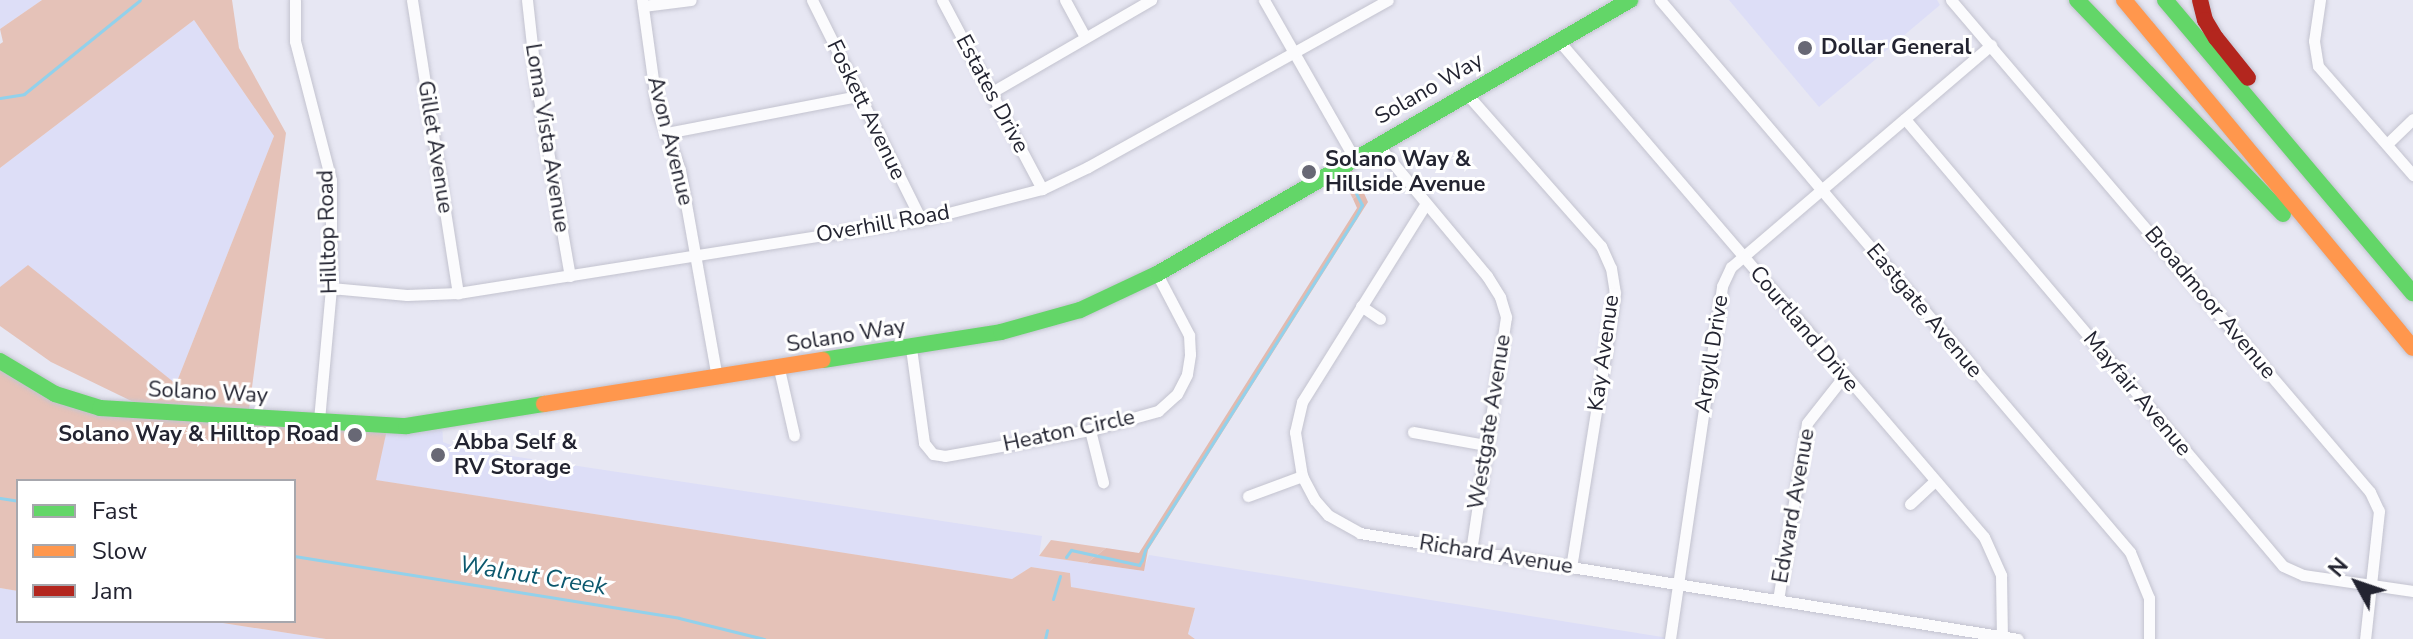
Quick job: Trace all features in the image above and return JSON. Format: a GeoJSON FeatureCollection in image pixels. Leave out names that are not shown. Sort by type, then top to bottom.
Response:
{"type":"FeatureCollection","features":[{"type":"Feature","properties":{"kind":"main road","name":"Solano Way"},"geometry":{"type":"LineString","coordinates":[[0,361],[55,394],[100,408],[406,426],[1001,332],[1080,310],[1157,274],[1630,0]]}},
{"type":"Feature","properties":{"kind":"main road"},"geometry":{"type":"LineString","coordinates":[[2077,0],[2240,167],[2308,243],[2326,247]]}},
{"type":"Feature","properties":{"kind":"main road"},"geometry":{"type":"LineString","coordinates":[[2124,0],[2326,247],[2413,348]]}},
{"type":"Feature","properties":{"kind":"main road"},"geometry":{"type":"LineString","coordinates":[[2165,0],[2413,293]]}},
{"type":"Feature","properties":{"kind":"main road"},"geometry":{"type":"LineString","coordinates":[[2200,0],[2205,20],[2216,38],[2332,177],[2413,284]]}},
{"type":"Feature","properties":{"kind":"street","name":"Hilltop Road"},"geometry":{"type":"LineString","coordinates":[[295,0],[295,41],[331,180],[331,288],[319,420]]}},
{"type":"Feature","properties":{"kind":"street","name":"Gillet Avenue"},"geometry":{"type":"LineString","coordinates":[[412,0],[458,293]]}},
{"type":"Feature","properties":{"kind":"street","name":"Loma Vista Avenue"},"geometry":{"type":"LineString","coordinates":[[527,0],[536,82],[570,276]]}},
{"type":"Feature","properties":{"kind":"street"},"geometry":{"type":"LineString","coordinates":[[643,3],[691,0]]}},
{"type":"Feature","properties":{"kind":"street","name":"Foskett Avenue"},"geometry":{"type":"LineString","coordinates":[[812,0],[921,220]]}},
{"type":"Feature","properties":{"kind":"street","name":"Estates Drive"},"geometry":{"type":"LineString","coordinates":[[942,0],[1042,189]]}},
{"type":"Feature","properties":{"kind":"street"},"geometry":{"type":"LineString","coordinates":[[1065,0],[1085,37]]}},
{"type":"Feature","properties":{"kind":"street"},"geometry":{"type":"LineString","coordinates":[[992,92],[1151,0]]}},
{"type":"Feature","properties":{"kind":"street"},"geometry":{"type":"LineString","coordinates":[[1264,0],[1354,158]]}},
{"type":"Feature","properties":{"kind":"street","name":"Overhill Road"},"geometry":{"type":"LineString","coordinates":[[331,288],[407,295],[458,293],[921,220],[1042,189],[1388,0]]}},
{"type":"Feature","properties":{"kind":"street","name":"Eastgate Avenue"},"geometry":{"type":"LineString","coordinates":[[1660,0],[2130,552],[2149,598],[2149,639]]}},
{"type":"Feature","properties":{"kind":"street","name":"Broadmoor Avenue"},"geometry":{"type":"LineString","coordinates":[[1951,0],[2370,492],[2379,511],[2374,584],[2365,639]]}},
{"type":"Feature","properties":{"kind":"street"},"geometry":{"type":"LineString","coordinates":[[2320,0],[2314,58],[2413,175]]}},
{"type":"Feature","properties":{"kind":"street","name":"Avon Avenue"},"geometry":{"type":"LineString","coordinates":[[643,3],[657,108],[680,170],[717,377]]}},
{"type":"Feature","properties":{"kind":"street","name":"Courtland Drive"},"geometry":{"type":"LineString","coordinates":[[1559,41],[1984,537],[2001,575],[2002,637]]}},
{"type":"Feature","properties":{"kind":"street","name":"Argyll Drive"},"geometry":{"type":"LineString","coordinates":[[1670,639],[1722,286],[1742,256],[1991,45]]}},
{"type":"Feature","properties":{"kind":"street","name":"Kay Avenue"},"geometry":{"type":"LineString","coordinates":[[1466,93],[1601,246],[1611,268],[1615,293],[1571,568]]}},
{"type":"Feature","properties":{"kind":"street"},"geometry":{"type":"LineString","coordinates":[[666,133],[859,96]]}},
{"type":"Feature","properties":{"kind":"street","name":"Mayfair Avenue"},"geometry":{"type":"LineString","coordinates":[[1905,119],[2283,566],[2303,575],[2413,591]]}},
{"type":"Feature","properties":{"kind":"street"},"geometry":{"type":"LineString","coordinates":[[2387,144],[2413,119]]}},
{"type":"Feature","properties":{"kind":"street","name":"Westgate Avenue"},"geometry":{"type":"LineString","coordinates":[[1377,144],[1487,276],[1500,297],[1506,317],[1471,552]]}},
{"type":"Feature","properties":{"kind":"street","name":"Richard Avenue"},"geometry":{"type":"LineString","coordinates":[[1425,205],[1302,402],[1295,432],[1302,476],[1315,500],[1328,515],[1360,533],[2018,639]]}},
{"type":"Feature","properties":{"kind":"street","name":"Heaton Circle"},"geometry":{"type":"LineString","coordinates":[[911,348],[924,443],[933,454],[945,456],[1090,430],[1158,411],[1177,394],[1187,374],[1189,335],[1157,274]]}},
{"type":"Feature","properties":{"kind":"street"},"geometry":{"type":"LineString","coordinates":[[1361,306],[1380,319]]}},
{"type":"Feature","properties":{"kind":"street"},"geometry":{"type":"LineString","coordinates":[[779,369],[794,435]]}},
{"type":"Feature","properties":{"kind":"street","name":"Edward Avenue"},"geometry":{"type":"LineString","coordinates":[[1778,600],[1807,423],[1844,376]]}},
{"type":"Feature","properties":{"kind":"street"},"geometry":{"type":"LineString","coordinates":[[1090,430],[1103,482]]}},
{"type":"Feature","properties":{"kind":"street"},"geometry":{"type":"LineString","coordinates":[[1413,432],[1485,445]]}},
{"type":"Feature","properties":{"kind":"street"},"geometry":{"type":"LineString","coordinates":[[1248,496],[1302,476]]}},
{"type":"Feature","properties":{"kind":"street"},"geometry":{"type":"LineString","coordinates":[[1910,504],[1934,482]]}},
{"type":"Feature","properties":{"kind":"shaded area"},"geometry":{"type":"Polygon","coordinates":[[[0,0],[42,0],[0,29],[0,0]]]}},
{"type":"Feature","properties":{"kind":"shaded area"},"geometry":{"type":"Polygon","coordinates":[[[42,0],[232,0],[239,48],[286,133],[248,417],[388,425],[376,480],[1012,579],[1031,567],[1070,573],[1071,587],[1195,608],[1188,634],[1195,639],[326,639],[223,623],[296,623],[296,479],[16,479],[16,591],[0,588],[0,361],[55,394],[152,411],[51,362],[0,326],[0,287],[28,265],[176,384],[274,136],[194,20],[0,168],[0,44],[3,42],[0,29],[42,0]]]}},
{"type":"Feature","properties":{"kind":"shaded area"},"geometry":{"type":"Polygon","coordinates":[[[1729,0],[1937,0],[1940,5],[1819,107],[1729,0]]]}},
{"type":"Feature","properties":{"kind":"shaded area"},"geometry":{"type":"Polygon","coordinates":[[[194,20],[274,136],[176,384],[0,287],[0,168],[194,20]]]}},
{"type":"Feature","properties":{"kind":"shaded area"},"geometry":{"type":"Polygon","coordinates":[[[1348,161],[1363,191],[1353,199],[1337,168],[1348,161]]]}},
{"type":"Feature","properties":{"kind":"shaded area"},"geometry":{"type":"Polygon","coordinates":[[[1363,191],[1368,202],[1148,550],[1144,571],[1087,563],[1106,548],[1139,553],[1357,208],[1353,199],[1363,191]]]}},
{"type":"Feature","properties":{"kind":"shaded area","name":"Abba Self & RV Storage"},"geometry":{"type":"Polygon","coordinates":[[[442,421],[443,442],[459,448],[1042,536],[1039,556],[1143,571],[1149,555],[1675,639],[1195,639],[1188,634],[1195,608],[1070,587],[1070,573],[1031,567],[1012,579],[375,480],[388,425],[442,421]]]}},
{"type":"Feature","properties":{"kind":"shaded area"},"geometry":{"type":"Polygon","coordinates":[[[1051,540],[1106,548],[1087,563],[1039,556],[1051,540]]]}},
{"type":"Feature","properties":{"kind":"shaded area"},"geometry":{"type":"Polygon","coordinates":[[[0,588],[16,591],[16,623],[223,623],[326,639],[0,639],[0,588]]]}},
{"type":"Feature","properties":{"kind":"waterway"},"geometry":{"type":"LineString","coordinates":[[0,98],[24,94],[140,0]]}},
{"type":"Feature","properties":{"kind":"waterway"},"geometry":{"type":"LineString","coordinates":[[1066,557],[1071,550],[1139,565],[1145,550],[1355,218],[1362,205],[1352,185]]}},
{"type":"Feature","properties":{"kind":"waterway","name":"Walnut Creek"},"geometry":{"type":"LineString","coordinates":[[0,498],[16,501]]}},
{"type":"Feature","properties":{"kind":"waterway","name":"Walnut Creek"},"geometry":{"type":"LineString","coordinates":[[296,556],[679,618],[764,639]]}},
{"type":"Feature","properties":{"kind":"waterway"},"geometry":{"type":"LineString","coordinates":[[1053,599],[1060,576]]}},
{"type":"Feature","properties":{"kind":"waterway"},"geometry":{"type":"LineString","coordinates":[[1045,639],[1047,630]]}},
{"type":"Feature","properties":{"kind":"traffic: fast"},"geometry":{"type":"LineString","coordinates":[[823,360],[1001,332],[1080,310],[1157,274],[1630,0]]}},
{"type":"Feature","properties":{"kind":"traffic: fast"},"geometry":{"type":"LineString","coordinates":[[2077,0],[2283,214]]}},
{"type":"Feature","properties":{"kind":"traffic: fast"},"geometry":{"type":"LineString","coordinates":[[2165,0],[2413,293]]}},
{"type":"Feature","properties":{"kind":"traffic: fast"},"geometry":{"type":"LineString","coordinates":[[0,361],[55,394],[100,408],[406,426],[544,404]]}},
{"type":"Feature","properties":{"kind":"traffic: slow"},"geometry":{"type":"LineString","coordinates":[[2124,0],[2413,348]]}},
{"type":"Feature","properties":{"kind":"traffic: slow"},"geometry":{"type":"LineString","coordinates":[[544,404],[823,360]]}},
{"type":"Feature","properties":{"kind":"traffic: jam"},"geometry":{"type":"LineString","coordinates":[[2200,0],[2205,20],[2216,38],[2248,78]]}},
{"type":"Feature","properties":{"kind":"place","name":"Dollar General"},"geometry":{"type":"Point","coordinates":[1805,48]}},
{"type":"Feature","properties":{"kind":"place","name":"Solano Way & Hillside Avenue"},"geometry":{"type":"Point","coordinates":[1309,172]}},
{"type":"Feature","properties":{"kind":"place","name":"Solano Way & Hilltop Road"},"geometry":{"type":"Point","coordinates":[355,435]}},
{"type":"Feature","properties":{"kind":"place","name":"Abba Self & RV Storage"},"geometry":{"type":"Point","coordinates":[438,455]}}]}
